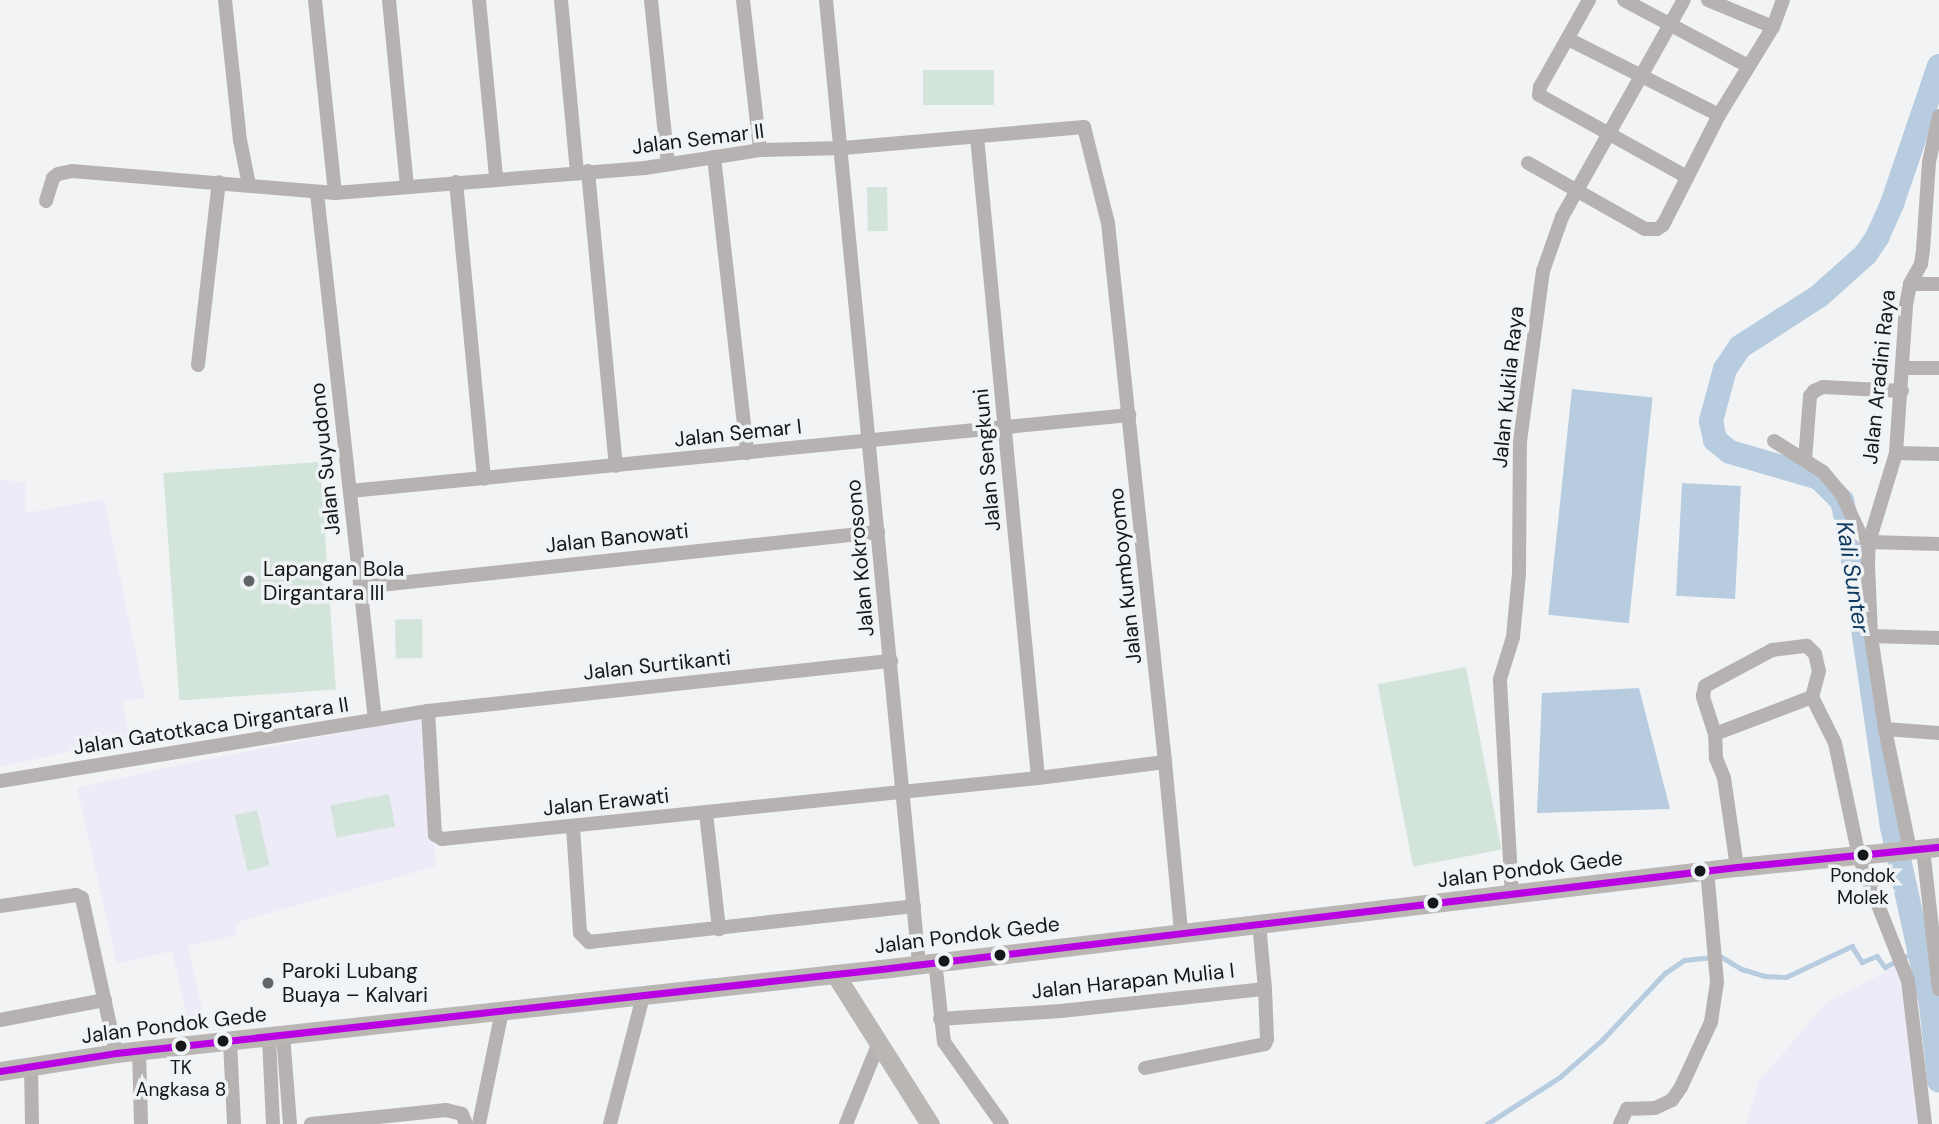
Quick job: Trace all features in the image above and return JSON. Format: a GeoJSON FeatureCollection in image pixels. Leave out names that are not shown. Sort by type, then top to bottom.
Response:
{"type":"FeatureCollection","features":[{"type":"Feature","properties":{"kind":"main road","name":"Jalan Pondok Gede"},"geometry":{"type":"LineString","coordinates":[[0,1071],[116,1053],[643,996],[843,978],[927,963],[1181,932],[1512,896],[1737,867],[1918,850]]}},
{"type":"Feature","properties":{"kind":"main road"},"geometry":{"type":"LineString","coordinates":[[843,978],[878,1045],[930,1124]]}},
{"type":"Feature","properties":{"kind":"street"},"geometry":{"type":"LineString","coordinates":[[225,0],[240,140],[249,185]]}},
{"type":"Feature","properties":{"kind":"street"},"geometry":{"type":"LineString","coordinates":[[315,0],[335,193]]}},
{"type":"Feature","properties":{"kind":"street"},"geometry":{"type":"LineString","coordinates":[[389,0],[407,187]]}},
{"type":"Feature","properties":{"kind":"street"},"geometry":{"type":"LineString","coordinates":[[479,0],[496,178]]}},
{"type":"Feature","properties":{"kind":"street"},"geometry":{"type":"LineString","coordinates":[[561,0],[616,466]]}},
{"type":"Feature","properties":{"kind":"street"},"geometry":{"type":"LineString","coordinates":[[651,0],[668,164]]}},
{"type":"Feature","properties":{"kind":"street"},"geometry":{"type":"LineString","coordinates":[[743,0],[760,150]]}},
{"type":"Feature","properties":{"kind":"street","name":"Jalan Kokrosono"},"geometry":{"type":"LineString","coordinates":[[826,0],[914,906],[927,963]]}},
{"type":"Feature","properties":{"kind":"street"},"geometry":{"type":"LineString","coordinates":[[1589,0],[1540,87],[1539,95],[1686,177]]}},
{"type":"Feature","properties":{"kind":"street"},"geometry":{"type":"LineString","coordinates":[[1624,0],[1748,66]]}},
{"type":"Feature","properties":{"kind":"street","name":"Jalan Kukila Raya"},"geometry":{"type":"LineString","coordinates":[[1512,896],[1500,679],[1513,637],[1519,574],[1520,441],[1543,271],[1562,217],[1576,190],[1684,0]]}},
{"type":"Feature","properties":{"kind":"street"},"geometry":{"type":"LineString","coordinates":[[1708,0],[1773,27]]}},
{"type":"Feature","properties":{"kind":"street"},"geometry":{"type":"LineString","coordinates":[[1528,163],[1651,230],[1663,225],[1719,115],[1773,27],[1783,0]]}},
{"type":"Feature","properties":{"kind":"street"},"geometry":{"type":"LineString","coordinates":[[1568,39],[1640,78],[1719,115]]}},
{"type":"Feature","properties":{"kind":"street","name":"Jalan Aradini Raya"},"geometry":{"type":"LineString","coordinates":[[1939,116],[1929,162],[1923,250],[1920,264],[1910,284],[1896,453],[1869,542],[1871,636],[1885,729],[1918,850],[1939,989]]}},
{"type":"Feature","properties":{"kind":"street","name":"Jalan Semar II"},"geometry":{"type":"LineString","coordinates":[[46,201],[53,178],[64,171],[335,193],[668,164],[760,150],[842,148],[1084,127]]}},
{"type":"Feature","properties":{"kind":"street","name":"Jalan Kumboyomo"},"geometry":{"type":"LineString","coordinates":[[1084,127],[1108,223],[1181,932]]}},
{"type":"Feature","properties":{"kind":"street","name":"Jalan Sengkuni"},"geometry":{"type":"LineString","coordinates":[[977,137],[1038,778]]}},
{"type":"Feature","properties":{"kind":"street"},"geometry":{"type":"LineString","coordinates":[[714,157],[747,453]]}},
{"type":"Feature","properties":{"kind":"street"},"geometry":{"type":"LineString","coordinates":[[198,365],[219,182]]}},
{"type":"Feature","properties":{"kind":"street"},"geometry":{"type":"LineString","coordinates":[[456,182],[484,480]]}},
{"type":"Feature","properties":{"kind":"street","name":"Jalan Suyudono"},"geometry":{"type":"LineString","coordinates":[[317,193],[375,720]]}},
{"type":"Feature","properties":{"kind":"street"},"geometry":{"type":"LineString","coordinates":[[1910,284],[1939,284]]}},
{"type":"Feature","properties":{"kind":"street"},"geometry":{"type":"LineString","coordinates":[[1903,368],[1939,368]]}},
{"type":"Feature","properties":{"kind":"street"},"geometry":{"type":"LineString","coordinates":[[1805,460],[1810,396],[1814,391],[1823,387],[1902,391]]}},
{"type":"Feature","properties":{"kind":"street","name":"Jalan Semar I"},"geometry":{"type":"LineString","coordinates":[[350,491],[1129,415]]}},
{"type":"Feature","properties":{"kind":"street"},"geometry":{"type":"LineString","coordinates":[[1774,441],[1823,472],[1842,495],[1861,536],[1869,542],[1939,544]]}},
{"type":"Feature","properties":{"kind":"street"},"geometry":{"type":"LineString","coordinates":[[1896,453],[1939,454]]}},
{"type":"Feature","properties":{"kind":"street","name":"Jalan Banowati"},"geometry":{"type":"LineString","coordinates":[[361,587],[878,532]]}},
{"type":"Feature","properties":{"kind":"street"},"geometry":{"type":"LineString","coordinates":[[1871,636],[1939,638]]}},
{"type":"Feature","properties":{"kind":"street"},"geometry":{"type":"LineString","coordinates":[[1737,867],[1724,778],[1714,747],[1715,734],[1703,696],[1705,686],[1772,650],[1807,646],[1815,654],[1819,671],[1812,697],[1835,743],[1868,856],[1904,964],[1912,1002],[1925,1124]]}},
{"type":"Feature","properties":{"kind":"street","name":"Jalan Surtikanti"},"geometry":{"type":"LineString","coordinates":[[428,711],[891,661]]}},
{"type":"Feature","properties":{"kind":"street"},"geometry":{"type":"LineString","coordinates":[[1715,734],[1812,697]]}},
{"type":"Feature","properties":{"kind":"street","name":"Jalan Gatotkaca Dirgantara II"},"geometry":{"type":"LineString","coordinates":[[0,781],[428,711]]}},
{"type":"Feature","properties":{"kind":"street","name":"Jalan Erawati"},"geometry":{"type":"LineString","coordinates":[[428,711],[435,835],[452,839],[905,792]]}},
{"type":"Feature","properties":{"kind":"street"},"geometry":{"type":"LineString","coordinates":[[1885,729],[1939,733]]}},
{"type":"Feature","properties":{"kind":"street"},"geometry":{"type":"LineString","coordinates":[[905,792],[1165,762]]}},
{"type":"Feature","properties":{"kind":"street"},"geometry":{"type":"LineString","coordinates":[[706,813],[719,929]]}},
{"type":"Feature","properties":{"kind":"street"},"geometry":{"type":"LineString","coordinates":[[573,827],[580,933],[585,940],[594,942],[914,906]]}},
{"type":"Feature","properties":{"kind":"street"},"geometry":{"type":"LineString","coordinates":[[1620,1124],[1627,1109],[1662,1106],[1681,1087],[1711,1022],[1717,982],[1707,871]]}},
{"type":"Feature","properties":{"kind":"street"},"geometry":{"type":"LineString","coordinates":[[0,906],[81,897],[116,1053]]}},
{"type":"Feature","properties":{"kind":"street","name":"Jalan Harapan Mulia I"},"geometry":{"type":"LineString","coordinates":[[940,1019],[1061,1011],[1265,989],[1259,923]]}},
{"type":"Feature","properties":{"kind":"street"},"geometry":{"type":"LineString","coordinates":[[927,963],[944,1042],[1002,1124]]}},
{"type":"Feature","properties":{"kind":"street"},"geometry":{"type":"LineString","coordinates":[[1145,1069],[1265,1044],[1265,989]]}},
{"type":"Feature","properties":{"kind":"street"},"geometry":{"type":"LineString","coordinates":[[610,1124],[643,996]]}},
{"type":"Feature","properties":{"kind":"street"},"geometry":{"type":"LineString","coordinates":[[0,1020],[105,1000]]}},
{"type":"Feature","properties":{"kind":"street"},"geometry":{"type":"LineString","coordinates":[[479,1124],[502,1011]]}},
{"type":"Feature","properties":{"kind":"street"},"geometry":{"type":"LineString","coordinates":[[272,1124],[276,1036]]}},
{"type":"Feature","properties":{"kind":"street"},"geometry":{"type":"LineString","coordinates":[[276,1036],[290,1124]]}},
{"type":"Feature","properties":{"kind":"street"},"geometry":{"type":"LineString","coordinates":[[230,1042],[234,1124]]}},
{"type":"Feature","properties":{"kind":"street"},"geometry":{"type":"LineString","coordinates":[[846,1124],[878,1045]]}},
{"type":"Feature","properties":{"kind":"street"},"geometry":{"type":"LineString","coordinates":[[139,1051],[141,1124]]}},
{"type":"Feature","properties":{"kind":"street"},"geometry":{"type":"LineString","coordinates":[[31,1066],[32,1124]]}},
{"type":"Feature","properties":{"kind":"street"},"geometry":{"type":"LineString","coordinates":[[311,1124],[380,1121],[455,1111],[462,1114],[466,1124]]}},
{"type":"Feature","properties":{"kind":"shaded area"},"geometry":{"type":"Polygon","coordinates":[[[0,480],[26,482],[25,513],[104,499],[145,698],[122,702],[130,738],[0,767],[0,480]]]}},
{"type":"Feature","properties":{"kind":"shaded area"},"geometry":{"type":"Polygon","coordinates":[[[428,716],[436,866],[235,923],[237,935],[188,946],[206,1028],[191,1032],[172,951],[117,964],[77,788],[197,761],[428,716]]]}},
{"type":"Feature","properties":{"kind":"shaded area"},"geometry":{"type":"Polygon","coordinates":[[[1898,965],[1925,1124],[1746,1124],[1759,1081],[1826,1003],[1898,965]]]}},
{"type":"Feature","properties":{"kind":"green space"},"geometry":{"type":"Polygon","coordinates":[[[923,70],[994,70],[994,105],[923,105],[923,70]]]}},
{"type":"Feature","properties":{"kind":"green space"},"geometry":{"type":"Polygon","coordinates":[[[867,187],[887,187],[888,231],[868,231],[867,187]]]}},
{"type":"Feature","properties":{"kind":"green space","name":"Lapangan Bola Dirgantara III"},"geometry":{"type":"Polygon","coordinates":[[[320,462],[336,689],[179,700],[163,473],[320,462]]]}},
{"type":"Feature","properties":{"kind":"green space"},"geometry":{"type":"Polygon","coordinates":[[[395,619],[422,619],[423,658],[396,658],[395,619]]]}},
{"type":"Feature","properties":{"kind":"green space"},"geometry":{"type":"Polygon","coordinates":[[[1466,667],[1501,850],[1413,867],[1378,684],[1466,667]]]}},
{"type":"Feature","properties":{"kind":"green space"},"geometry":{"type":"Polygon","coordinates":[[[389,794],[395,826],[336,838],[330,805],[389,794]]]}},
{"type":"Feature","properties":{"kind":"green space"},"geometry":{"type":"Polygon","coordinates":[[[257,810],[270,866],[247,871],[235,815],[257,810]]]}},
{"type":"Feature","properties":{"kind":"water"},"geometry":{"type":"Polygon","coordinates":[[[1572,389],[1653,397],[1629,623],[1548,615],[1572,389]]]}},
{"type":"Feature","properties":{"kind":"water"},"geometry":{"type":"Polygon","coordinates":[[[1682,483],[1741,486],[1735,599],[1676,596],[1682,483]]]}},
{"type":"Feature","properties":{"kind":"water"},"geometry":{"type":"Polygon","coordinates":[[[1639,688],[1670,809],[1537,813],[1542,693],[1639,688]]]}},
{"type":"Feature","properties":{"kind":"waterway","name":"Kali Sunter"},"geometry":{"type":"LineString","coordinates":[[1939,66],[1892,204],[1878,236],[1866,254],[1819,296],[1740,347],[1725,369],[1711,421],[1715,440],[1730,452],[1819,478],[1842,501],[1848,526],[1892,827],[1931,1005],[1939,1081]]}},
{"type":"Feature","properties":{"kind":"waterway"},"geometry":{"type":"LineString","coordinates":[[1487,1124],[1560,1077],[1602,1040],[1665,973],[1684,960],[1720,956],[1742,969],[1765,976],[1786,977],[1852,946],[1862,962],[1877,956],[1885,967],[1918,950]]}},
{"type":"Feature","properties":{"kind":"transit line"},"geometry":{"type":"LineString","coordinates":[[0,1071],[116,1053],[881,969],[1737,867],[1939,847]]}},
{"type":"Feature","properties":{"kind":"place","name":"Lapangan Bola Dirgantara III"},"geometry":{"type":"Point","coordinates":[249,581]}},
{"type":"Feature","properties":{"kind":"place","name":"Pondok Molek"},"geometry":{"type":"Point","coordinates":[1863,855]}},
{"type":"Feature","properties":{"kind":"place","name":"Paroki Lubang Buaya – Kalvari"},"geometry":{"type":"Point","coordinates":[268,983]}},
{"type":"Feature","properties":{"kind":"place","name":"TK Angkasa 8"},"geometry":{"type":"Point","coordinates":[181,1046]}}]}
